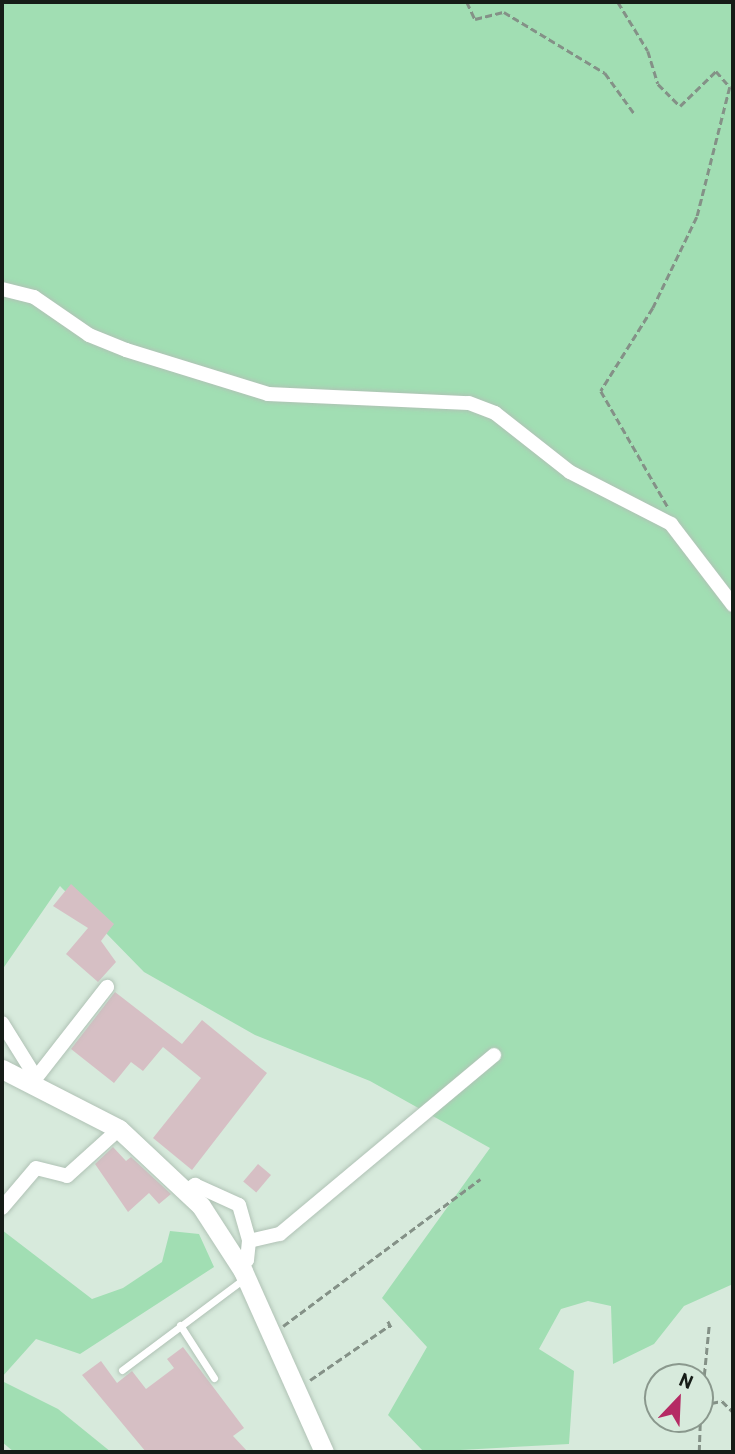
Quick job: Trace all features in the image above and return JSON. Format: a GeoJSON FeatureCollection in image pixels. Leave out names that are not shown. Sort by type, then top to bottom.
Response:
{"type":"FeatureCollection","features":[{"type":"Feature","properties":{"kind":"street"},"geometry":{"type":"LineString","coordinates":[[2,289],[34,297],[89,335],[126,350],[268,394],[469,403],[495,413],[570,472],[671,524],[733,605]]}},
{"type":"Feature","properties":{"kind":"street"},"geometry":{"type":"LineString","coordinates":[[34,1079],[107,987]]}},
{"type":"Feature","properties":{"kind":"street"},"geometry":{"type":"LineString","coordinates":[[2,1023],[34,1079]]}},
{"type":"Feature","properties":{"kind":"street"},"geometry":{"type":"LineString","coordinates":[[249,1241],[280,1234],[494,1055]]}},
{"type":"Feature","properties":{"kind":"street"},"geometry":{"type":"LineString","coordinates":[[2,1069],[34,1079],[119,1129],[188,1191],[243,1271],[324,1452]]}},
{"type":"Feature","properties":{"kind":"street"},"geometry":{"type":"LineString","coordinates":[[2,1208],[36,1168],[67,1176],[119,1129]]}},
{"type":"Feature","properties":{"kind":"street"},"geometry":{"type":"LineString","coordinates":[[188,1191],[195,1185],[235,1201],[249,1241],[243,1271]]}},
{"type":"Feature","properties":{"kind":"lane"},"geometry":{"type":"LineString","coordinates":[[122,1370],[243,1271]]}},
{"type":"Feature","properties":{"kind":"lane"},"geometry":{"type":"LineString","coordinates":[[180,1325],[214,1378]]}},
{"type":"Feature","properties":{"kind":"path"},"geometry":{"type":"LineString","coordinates":[[467,2],[475,19],[505,12],[605,73],[634,113]]}},
{"type":"Feature","properties":{"kind":"path"},"geometry":{"type":"LineString","coordinates":[[618,2],[648,51],[658,84],[680,106],[716,71],[730,88],[697,217],[653,309],[601,391],[664,494],[671,524]]}},
{"type":"Feature","properties":{"kind":"path"},"geometry":{"type":"LineString","coordinates":[[271,1333],[480,1179]]}},
{"type":"Feature","properties":{"kind":"path"},"geometry":{"type":"LineString","coordinates":[[295,1388],[390,1325]]}},
{"type":"Feature","properties":{"kind":"path"},"geometry":{"type":"LineString","coordinates":[[705,1363],[709,1326]]}},
{"type":"Feature","properties":{"kind":"path"},"geometry":{"type":"LineString","coordinates":[[714,1403],[722,1401],[733,1412]]}},
{"type":"Feature","properties":{"kind":"path"},"geometry":{"type":"LineString","coordinates":[[699,1452],[700,1433]]}},
{"type":"Feature","properties":{"kind":"green space"},"geometry":{"type":"Polygon","coordinates":[[[2,2],[733,2],[733,1284],[684,1306],[654,1344],[613,1364],[611,1306],[588,1301],[561,1309],[539,1349],[574,1371],[569,1444],[424,1452],[388,1415],[427,1347],[382,1298],[490,1148],[370,1081],[255,1035],[144,972],[60,886],[2,970],[2,2]]]}},
{"type":"Feature","properties":{"kind":"green space"},"geometry":{"type":"Polygon","coordinates":[[[2,1230],[92,1299],[123,1288],[162,1262],[170,1231],[199,1234],[214,1267],[80,1354],[36,1339],[2,1377],[2,1230]]]}},
{"type":"Feature","properties":{"kind":"green space"},"geometry":{"type":"Polygon","coordinates":[[[2,1381],[58,1409],[111,1452],[14,1452],[2,1442],[2,1381]]]}},
{"type":"Feature","properties":{"kind":"building"},"geometry":{"type":"Polygon","coordinates":[[[71,884],[114,924],[101,941],[116,962],[98,982],[66,954],[88,928],[53,906],[71,884]]]}},
{"type":"Feature","properties":{"kind":"building"},"geometry":{"type":"Polygon","coordinates":[[[115,992],[182,1044],[202,1020],[267,1073],[192,1170],[153,1138],[201,1078],[163,1047],[143,1071],[131,1062],[114,1083],[71,1049],[115,992]]]}},
{"type":"Feature","properties":{"kind":"building"},"geometry":{"type":"Polygon","coordinates":[[[113,1147],[126,1161],[131,1157],[171,1194],[159,1204],[149,1193],[128,1212],[95,1164],[113,1147]]]}},
{"type":"Feature","properties":{"kind":"building"},"geometry":{"type":"Polygon","coordinates":[[[258,1164],[271,1175],[256,1193],[243,1182],[258,1164]]]}},
{"type":"Feature","properties":{"kind":"building"},"geometry":{"type":"Polygon","coordinates":[[[183,1347],[244,1428],[233,1436],[248,1452],[146,1452],[82,1375],[101,1361],[117,1383],[132,1371],[146,1389],[174,1368],[167,1359],[183,1347]]]}}]}
